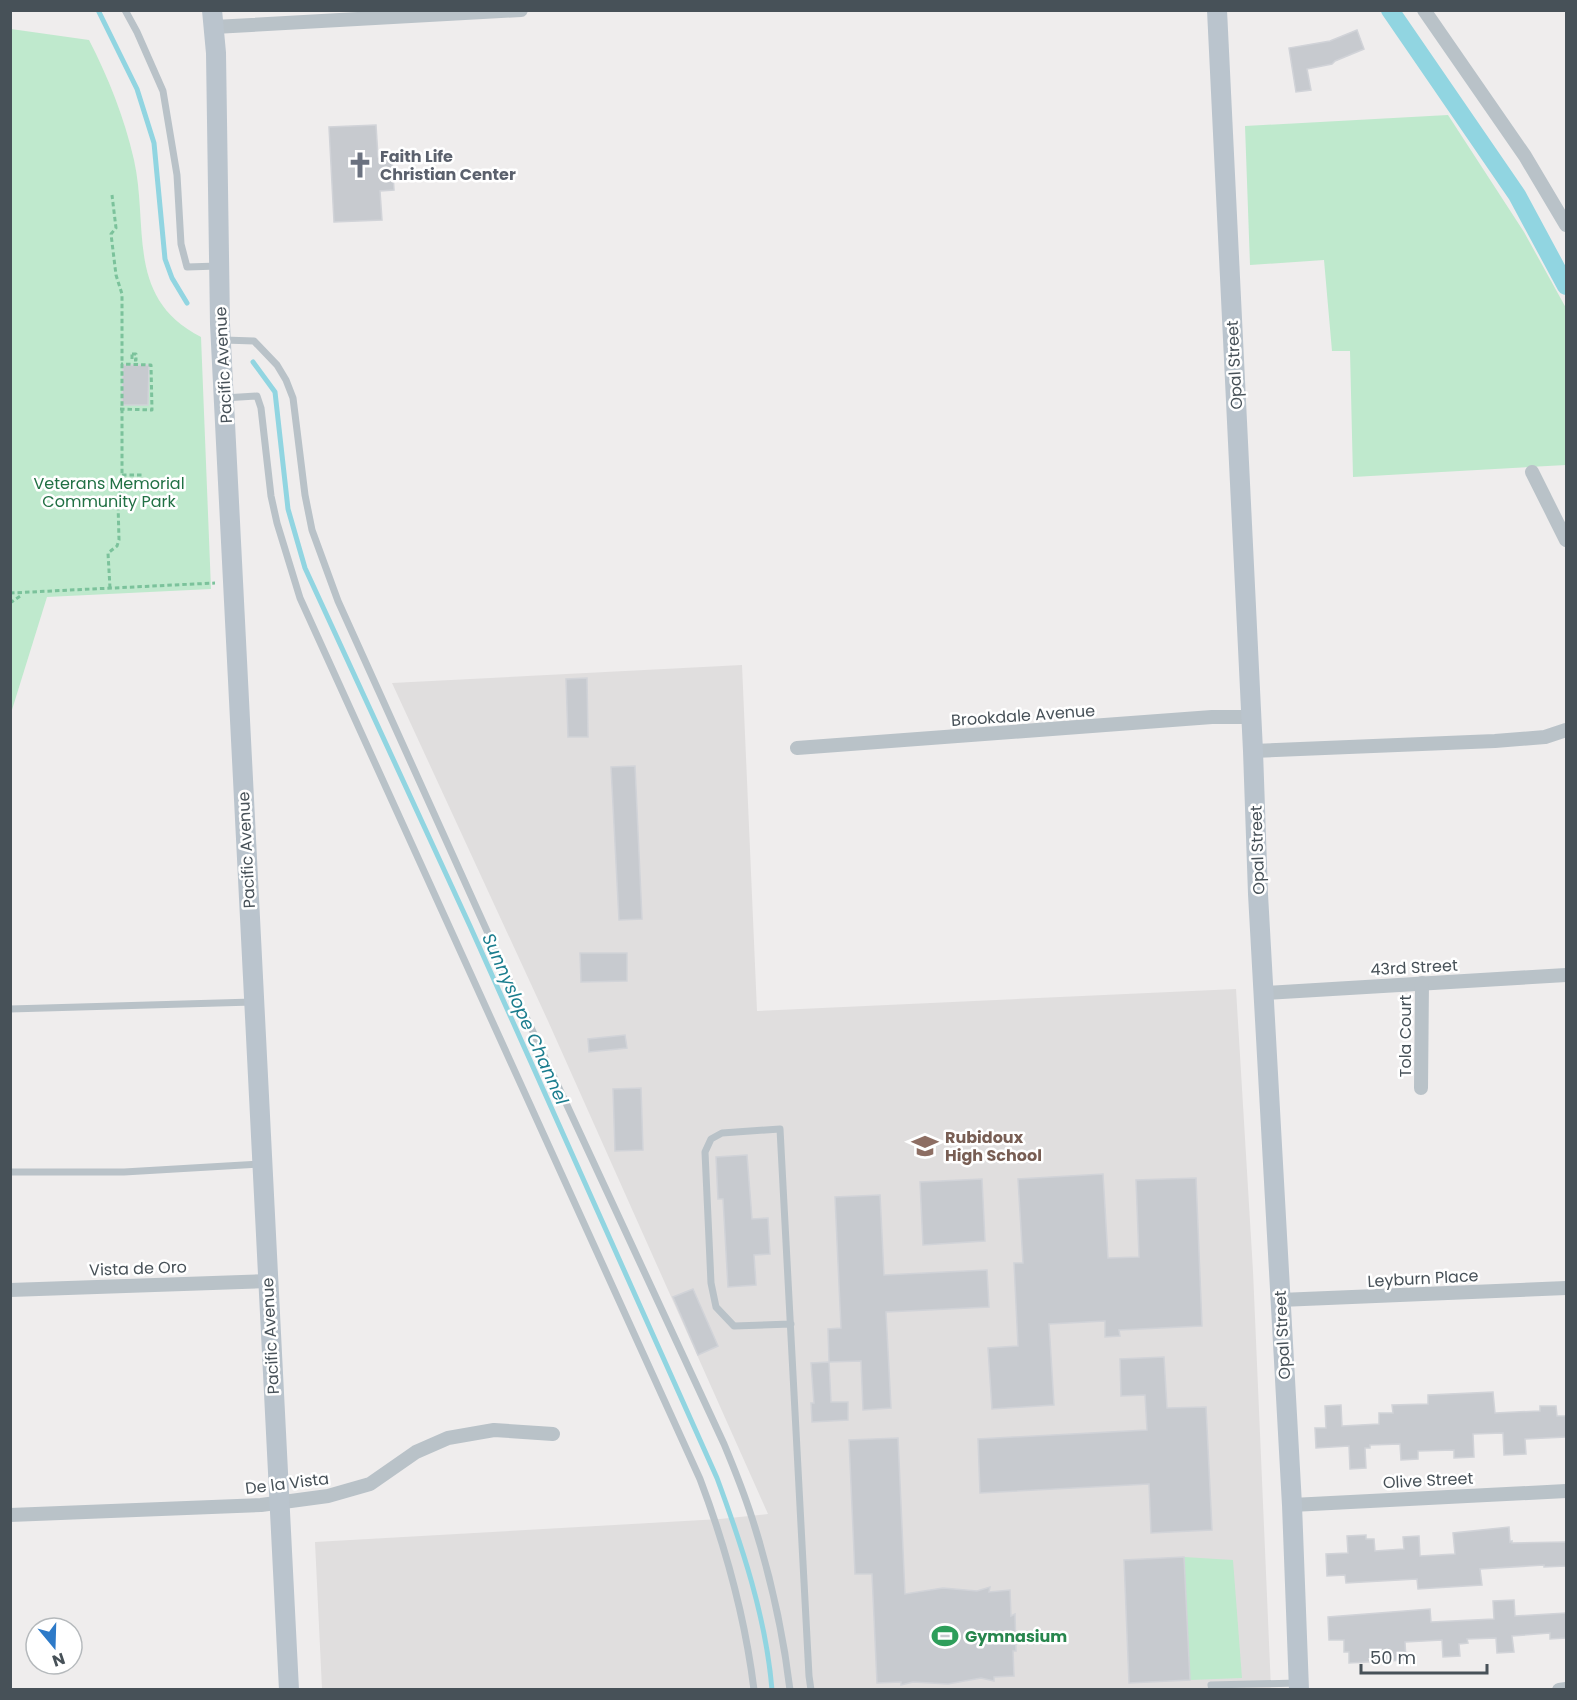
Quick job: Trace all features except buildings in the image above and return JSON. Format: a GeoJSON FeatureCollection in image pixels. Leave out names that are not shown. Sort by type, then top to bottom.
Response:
{"type":"FeatureCollection","features":[{"type":"Feature","properties":{"kind":"street","name":"Opal Street"},"geometry":{"type":"LineString","coordinates":[[1217,10],[1264,993],[1292,1505],[1299,1686]]}},
{"type":"Feature","properties":{"kind":"street"},"geometry":{"type":"LineString","coordinates":[[1424,10],[1537,176],[1566,225]]}},
{"type":"Feature","properties":{"kind":"street"},"geometry":{"type":"LineString","coordinates":[[213,19],[520,11]]}},
{"type":"Feature","properties":{"kind":"street","name":"Pacific Avenue"},"geometry":{"type":"LineString","coordinates":[[213,19],[221,340],[289,1689]]}},
{"type":"Feature","properties":{"kind":"street"},"geometry":{"type":"LineString","coordinates":[[1533,472],[1566,540]]}},
{"type":"Feature","properties":{"kind":"street","name":"Brookdale Avenue"},"geometry":{"type":"LineString","coordinates":[[797,748],[1212,717],[1251,717]]}},
{"type":"Feature","properties":{"kind":"street"},"geometry":{"type":"LineString","coordinates":[[1253,751],[1495,741],[1545,737],[1566,730]]}},
{"type":"Feature","properties":{"kind":"street","name":"43rd Street"},"geometry":{"type":"LineString","coordinates":[[1264,993],[1566,975]]}},
{"type":"Feature","properties":{"kind":"street","name":"Tola Court"},"geometry":{"type":"LineString","coordinates":[[1421,1088],[1422,983]]}},
{"type":"Feature","properties":{"kind":"street","name":"Vista de Oro"},"geometry":{"type":"LineString","coordinates":[[10,1290],[267,1281]]}},
{"type":"Feature","properties":{"kind":"street","name":"Leyburn Place"},"geometry":{"type":"LineString","coordinates":[[1280,1300],[1566,1288]]}},
{"type":"Feature","properties":{"kind":"street","name":"De la Vista"},"geometry":{"type":"LineString","coordinates":[[10,1515],[261,1505],[328,1496],[370,1484],[416,1452],[448,1438],[494,1430],[554,1434]]}},
{"type":"Feature","properties":{"kind":"street","name":"Olive Street"},"geometry":{"type":"LineString","coordinates":[[1292,1505],[1566,1491]]}},
{"type":"Feature","properties":{"kind":"street"},"geometry":{"type":"LineString","coordinates":[[1559,1689],[1566,1689]]}},
{"type":"Feature","properties":{"kind":"lane"},"geometry":{"type":"LineString","coordinates":[[125,10],[164,92],[177,175],[181,244],[187,267],[219,266]]}},
{"type":"Feature","properties":{"kind":"lane"},"geometry":{"type":"LineString","coordinates":[[221,340],[254,342],[277,365],[286,380],[293,398],[304,495],[312,530],[338,601],[515,993],[724,1444],[752,1516],[769,1575],[785,1651],[790,1689]]}},
{"type":"Feature","properties":{"kind":"lane"},"geometry":{"type":"LineString","coordinates":[[224,398],[257,396],[261,408],[271,496],[300,598],[700,1479],[734,1579],[754,1689]]}},
{"type":"Feature","properties":{"kind":"lane"},"geometry":{"type":"LineString","coordinates":[[10,1009],[253,1002]]}},
{"type":"Feature","properties":{"kind":"lane"},"geometry":{"type":"LineString","coordinates":[[791,1324],[734,1326],[716,1306],[711,1283],[705,1152],[711,1140],[722,1133],[780,1129],[791,1324],[809,1676],[811,1689]]}},
{"type":"Feature","properties":{"kind":"lane"},"geometry":{"type":"LineString","coordinates":[[10,1173],[124,1172],[261,1164]]}},
{"type":"Feature","properties":{"kind":"lane"},"geometry":{"type":"LineString","coordinates":[[1212,1689],[1211,1685],[1299,1686]]}},
{"type":"Feature","properties":{"kind":"path"},"geometry":{"type":"LineString","coordinates":[[110,588],[108,552],[117,546],[119,540],[118,503],[122,475],[120,409],[122,294],[111,234],[116,228],[112,195]]}},
{"type":"Feature","properties":{"kind":"path"},"geometry":{"type":"LineString","coordinates":[[120,409],[152,410],[151,365],[122,364]]}},
{"type":"Feature","properties":{"kind":"path"},"geometry":{"type":"LineString","coordinates":[[122,475],[143,475]]}},
{"type":"Feature","properties":{"kind":"path"},"geometry":{"type":"LineString","coordinates":[[10,594],[220,582]]}},
{"type":"Feature","properties":{"kind":"path"},"geometry":{"type":"LineString","coordinates":[[10,603],[23,594]]}},
{"type":"Feature","properties":{"kind":"shaded area","name":"Rubidoux High School"},"geometry":{"type":"Polygon","coordinates":[[[742,665],[757,1011],[1236,989],[1253,1271],[1271,1689],[322,1689],[315,1542],[720,1519],[768,1514],[548,1021],[392,683],[742,665]]]}},
{"type":"Feature","properties":{"kind":"green space","name":"Veterans Memorial Community Park"},"geometry":{"type":"Polygon","coordinates":[[[11,29],[89,40],[115,98],[130,144],[138,186],[142,236],[150,282],[161,302],[177,321],[201,337],[211,589],[47,597],[11,713],[11,29]]]}},
{"type":"Feature","properties":{"kind":"green space"},"geometry":{"type":"Polygon","coordinates":[[[1448,115],[1524,232],[1566,308],[1566,465],[1353,477],[1350,351],[1332,351],[1324,260],[1250,265],[1245,126],[1448,115]]]}},
{"type":"Feature","properties":{"kind":"green space"},"geometry":{"type":"Polygon","coordinates":[[[1184,1557],[1233,1560],[1242,1678],[1190,1680],[1184,1557]]]}},
{"type":"Feature","properties":{"kind":"waterway","name":"Sunnyslope Channel"},"geometry":{"type":"LineString","coordinates":[[98,10],[137,89],[154,143],[165,259],[172,278],[187,303]]}},
{"type":"Feature","properties":{"kind":"waterway"},"geometry":{"type":"LineString","coordinates":[[1390,10],[1517,195],[1566,286]]}},
{"type":"Feature","properties":{"kind":"waterway","name":"Sunnyslope Channel"},"geometry":{"type":"LineString","coordinates":[[253,362],[275,392],[288,509],[305,568],[470,926],[717,1478],[752,1582],[759,1609],[772,1690]]}},
{"type":"Feature","properties":{"kind":"place","name":"Faith Life Christian Center"},"geometry":{"type":"Point","coordinates":[360,165]}},
{"type":"Feature","properties":{"kind":"place","name":"Rubidoux High School"},"geometry":{"type":"Point","coordinates":[925,1146]}},
{"type":"Feature","properties":{"kind":"place","name":"Gymnasium"},"geometry":{"type":"Point","coordinates":[945,1636]}}]}
